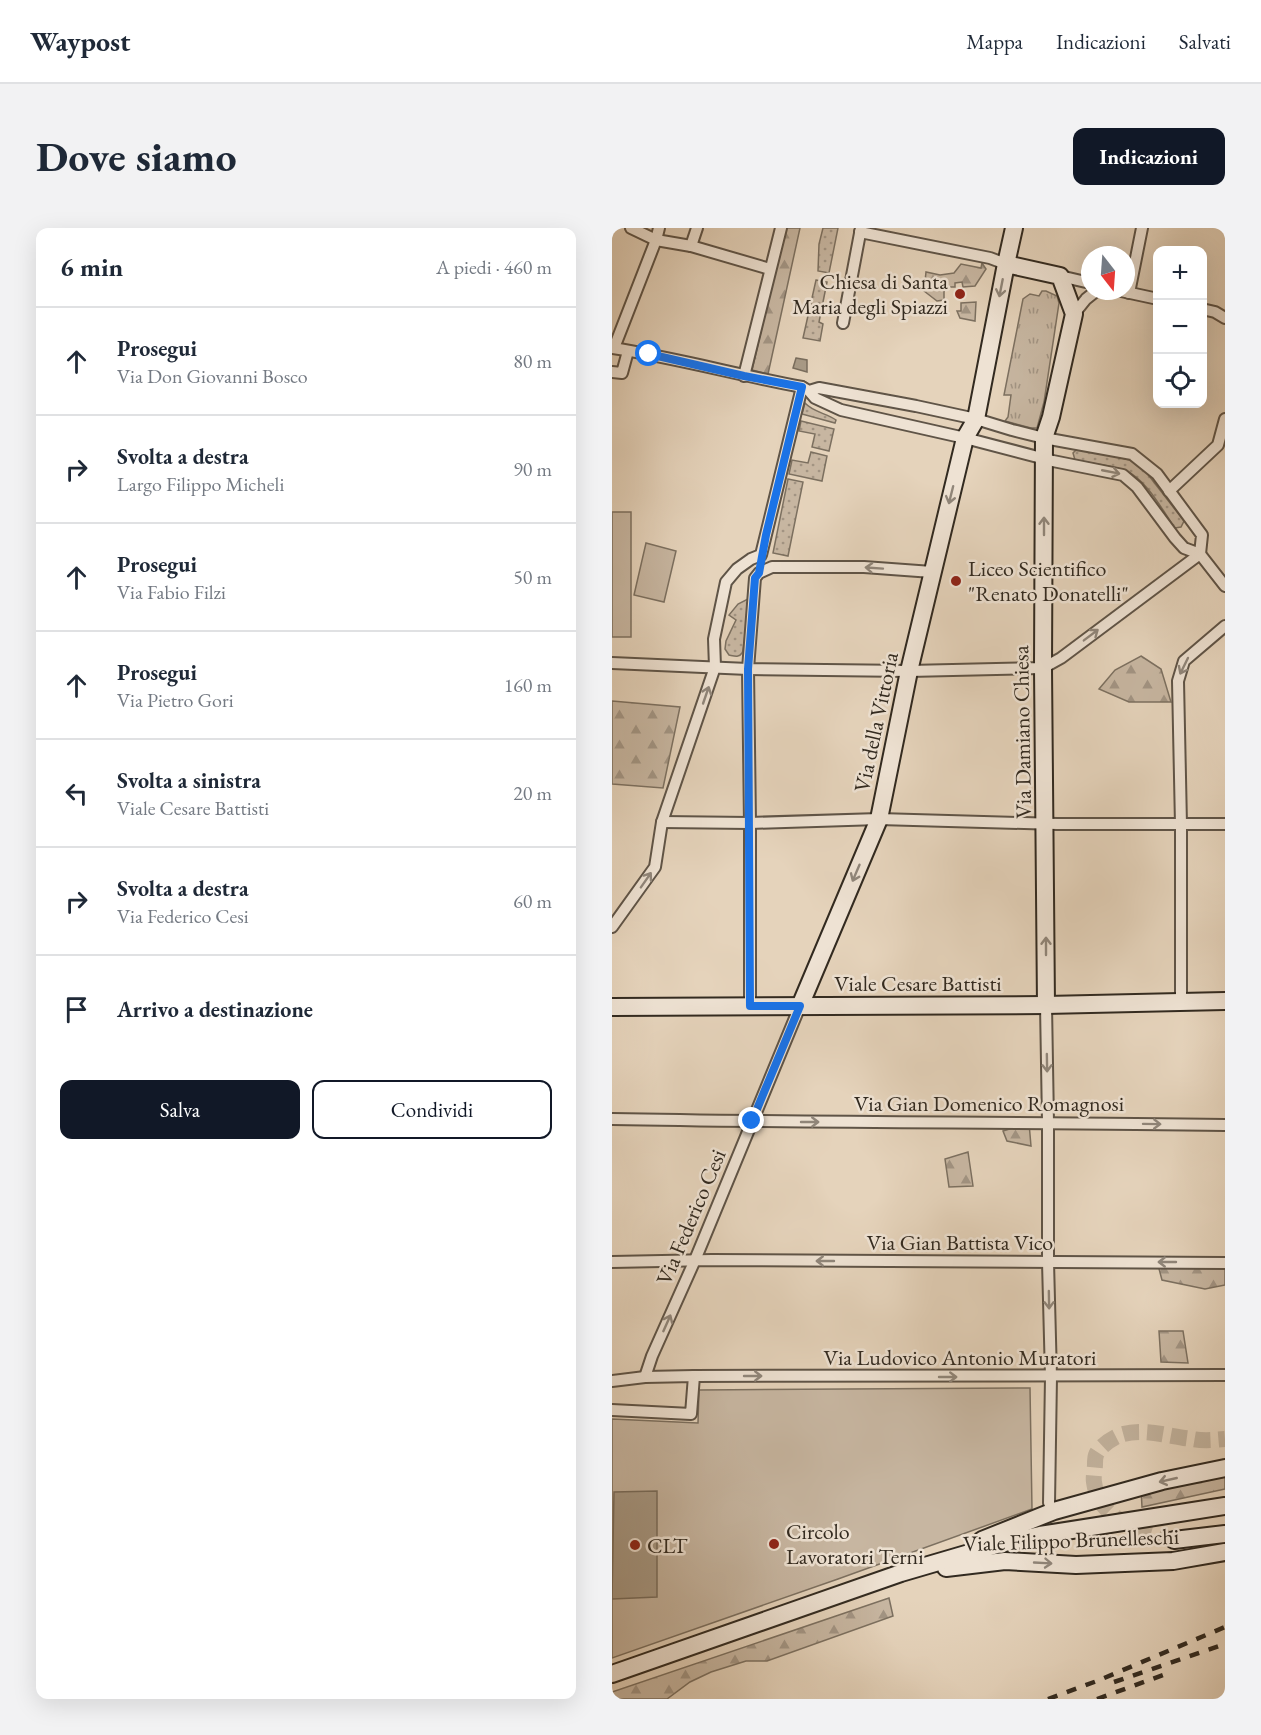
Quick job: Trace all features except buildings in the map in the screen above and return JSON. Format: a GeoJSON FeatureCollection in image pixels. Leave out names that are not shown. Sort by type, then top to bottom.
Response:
{"type":"FeatureCollection","features":[{"type":"Feature","properties":{"kind":"street"},"geometry":{"type":"LineString","coordinates":[[631,228],[656,240],[691,246],[770,269]]}},
{"type":"Feature","properties":{"kind":"street"},"geometry":{"type":"LineString","coordinates":[[612,663],[748,669],[909,671],[1043,668],[1061,658],[1200,554],[1202,535],[1157,474],[1132,454],[1044,438],[976,419],[916,406],[832,390],[806,389],[613,348],[659,228]]}},
{"type":"Feature","properties":{"kind":"street"},"geometry":{"type":"LineString","coordinates":[[691,246],[697,228]]}},
{"type":"Feature","properties":{"kind":"street"},"geometry":{"type":"LineString","coordinates":[[744,376],[781,228]]}},
{"type":"Feature","properties":{"kind":"street","name":"Via della Vittoria"},"geometry":{"type":"LineString","coordinates":[[800,1006],[879,819],[932,572],[965,438],[976,419],[1014,228]]}},
{"type":"Feature","properties":{"kind":"street"},"geometry":{"type":"LineString","coordinates":[[1135,256],[1143,228]]}},
{"type":"Feature","properties":{"kind":"street"},"geometry":{"type":"LineString","coordinates":[[843,322],[860,230],[990,258],[1006,264],[1081,281]]}},
{"type":"Feature","properties":{"kind":"street"},"geometry":{"type":"LineString","coordinates":[[1060,276],[1074,314]]}},
{"type":"Feature","properties":{"kind":"street"},"geometry":{"type":"LineString","coordinates":[[1135,294],[1153,298]]}},
{"type":"Feature","properties":{"kind":"street"},"geometry":{"type":"LineString","coordinates":[[1074,314],[1085,300]]}},
{"type":"Feature","properties":{"kind":"street"},"geometry":{"type":"LineString","coordinates":[[1207,310],[1224,313]]}},
{"type":"Feature","properties":{"kind":"street","name":"Via Damiano Chiesa"},"geometry":{"type":"LineString","coordinates":[[1046,1005],[1043,668],[1044,438],[1051,417],[1074,314]]}},
{"type":"Feature","properties":{"kind":"street"},"geometry":{"type":"LineString","coordinates":[[612,372],[622,374],[628,351]]}},
{"type":"Feature","properties":{"kind":"street"},"geometry":{"type":"LineString","coordinates":[[806,389],[815,398],[840,410],[965,438],[1045,459],[1123,475],[1137,487],[1179,543],[1184,548],[1200,554],[1225,584]]}},
{"type":"Feature","properties":{"kind":"street"},"geometry":{"type":"LineString","coordinates":[[759,573],[761,555],[806,389]]}},
{"type":"Feature","properties":{"kind":"street"},"geometry":{"type":"LineString","coordinates":[[1169,491],[1218,445],[1225,419]]}},
{"type":"Feature","properties":{"kind":"street"},"geometry":{"type":"LineString","coordinates":[[612,927],[655,867],[662,822],[715,668],[714,639],[726,582],[737,569],[761,555]]}},
{"type":"Feature","properties":{"kind":"street"},"geometry":{"type":"LineString","coordinates":[[750,1006],[748,669],[755,578],[759,573],[772,567],[864,567],[932,572]]}},
{"type":"Feature","properties":{"kind":"street"},"geometry":{"type":"LineString","coordinates":[[1181,1002],[1178,681],[1184,661],[1225,626]]}},
{"type":"Feature","properties":{"kind":"street"},"geometry":{"type":"LineString","coordinates":[[662,822],[750,823],[879,819],[1046,824],[1225,824]]}},
{"type":"Feature","properties":{"kind":"street","name":"Viale Cesare Battisti"},"geometry":{"type":"LineString","coordinates":[[612,1006],[1046,1005],[1225,1002]]}},
{"type":"Feature","properties":{"kind":"street"},"geometry":{"type":"LineString","coordinates":[[1046,1005],[1051,1377],[1049,1503]]}},
{"type":"Feature","properties":{"kind":"street","name":"Via Federico Cesi"},"geometry":{"type":"LineString","coordinates":[[645,1377],[800,1006]]}},
{"type":"Feature","properties":{"kind":"street","name":"Via Gian Domenico Romagnosi"},"geometry":{"type":"LineString","coordinates":[[612,1119],[1225,1125]]}},
{"type":"Feature","properties":{"kind":"street","name":"Via Gian Battista Vico"},"geometry":{"type":"LineString","coordinates":[[612,1262],[695,1260],[1225,1263]]}},
{"type":"Feature","properties":{"kind":"street","name":"Via Ludovico Antonio Muratori"},"geometry":{"type":"LineString","coordinates":[[612,1381],[645,1377],[694,1376],[1225,1375]]}},
{"type":"Feature","properties":{"kind":"street"},"geometry":{"type":"LineString","coordinates":[[612,1410],[691,1414],[694,1376]]}},
{"type":"Feature","properties":{"kind":"street","name":"Viale Filippo Brunelleschi"},"geometry":{"type":"LineString","coordinates":[[901,1573],[1054,1511],[1162,1481],[1225,1468]]}},
{"type":"Feature","properties":{"kind":"street"},"geometry":{"type":"LineString","coordinates":[[612,1674],[901,1573],[1000,1544],[1040,1535],[1225,1506]]}},
{"type":"Feature","properties":{"kind":"street","name":"Viale Filippo Brunelleschi"},"geometry":{"type":"LineString","coordinates":[[1174,1540],[1225,1534]]}},
{"type":"Feature","properties":{"kind":"street","name":"Viale Filippo Brunelleschi"},"geometry":{"type":"LineString","coordinates":[[901,1573],[1005,1561],[1076,1565],[1173,1561],[1225,1552]]}},
{"type":"Feature","properties":{"kind":"green space"},"geometry":{"type":"Polygon","coordinates":[[[785,228],[800,228],[768,374],[752,370],[785,228]]]}},
{"type":"Feature","properties":{"kind":"green space"},"geometry":{"type":"Polygon","coordinates":[[[823,228],[838,228],[829,273],[818,271],[819,244],[823,228]]]}},
{"type":"Feature","properties":{"kind":"green space"},"geometry":{"type":"Polygon","coordinates":[[[982,263],[986,269],[975,286],[963,287],[962,282],[955,283],[955,287],[944,287],[944,300],[937,301],[924,291],[926,272],[940,275],[954,273],[961,264],[981,268],[982,263]]]}},
{"type":"Feature","properties":{"kind":"green space"},"geometry":{"type":"Polygon","coordinates":[[[816,280],[827,282],[819,322],[823,324],[820,341],[803,338],[816,280]]]}},
{"type":"Feature","properties":{"kind":"green space"},"geometry":{"type":"Polygon","coordinates":[[[1042,291],[1057,296],[1059,303],[1044,402],[1037,428],[1031,428],[1005,421],[1008,417],[1011,395],[1004,395],[1023,299],[1030,294],[1039,296],[1042,291]]]}},
{"type":"Feature","properties":{"kind":"green space"},"geometry":{"type":"Polygon","coordinates":[[[976,302],[975,321],[960,318],[957,311],[961,311],[961,303],[976,302]]]}},
{"type":"Feature","properties":{"kind":"green space"},"geometry":{"type":"Polygon","coordinates":[[[805,403],[836,420],[835,423],[802,414],[805,403]]]}},
{"type":"Feature","properties":{"kind":"green space"},"geometry":{"type":"Polygon","coordinates":[[[801,421],[834,429],[829,451],[812,447],[815,434],[799,431],[801,421]]]}},
{"type":"Feature","properties":{"kind":"green space"},"geometry":{"type":"Polygon","coordinates":[[[1078,448],[1130,460],[1146,472],[1184,521],[1181,527],[1175,528],[1153,496],[1133,475],[1116,468],[1075,460],[1073,453],[1078,448]]]}},
{"type":"Feature","properties":{"kind":"green space"},"geometry":{"type":"Polygon","coordinates":[[[811,452],[827,456],[822,481],[789,474],[792,460],[808,463],[811,452]]]}},
{"type":"Feature","properties":{"kind":"green space"},"geometry":{"type":"Polygon","coordinates":[[[788,479],[803,482],[788,556],[773,553],[788,479]]]}},
{"type":"Feature","properties":{"kind":"green space"},"geometry":{"type":"Polygon","coordinates":[[[612,512],[631,512],[631,637],[612,637],[612,512]]]}},
{"type":"Feature","properties":{"kind":"green space"},"geometry":{"type":"Polygon","coordinates":[[[646,543],[676,551],[664,602],[634,595],[646,543]]]}},
{"type":"Feature","properties":{"kind":"green space"},"geometry":{"type":"Polygon","coordinates":[[[748,599],[742,653],[738,656],[729,655],[725,649],[726,641],[736,620],[729,615],[738,604],[748,599]]]}},
{"type":"Feature","properties":{"kind":"green space"},"geometry":{"type":"Polygon","coordinates":[[[1141,656],[1161,669],[1171,702],[1129,702],[1099,689],[1115,670],[1141,656]]]}},
{"type":"Feature","properties":{"kind":"green space"},"geometry":{"type":"Polygon","coordinates":[[[612,701],[680,707],[663,788],[612,784],[612,701]]]}},
{"type":"Feature","properties":{"kind":"green space"},"geometry":{"type":"Polygon","coordinates":[[[1029,1123],[1031,1146],[1007,1141],[1003,1131],[1029,1123]]]}},
{"type":"Feature","properties":{"kind":"green space"},"geometry":{"type":"Polygon","coordinates":[[[968,1152],[973,1186],[949,1187],[945,1159],[968,1152]]]}},
{"type":"Feature","properties":{"kind":"green space"},"geometry":{"type":"Polygon","coordinates":[[[1158,1265],[1225,1268],[1225,1285],[1205,1289],[1162,1280],[1158,1265]]]}},
{"type":"Feature","properties":{"kind":"green space"},"geometry":{"type":"Polygon","coordinates":[[[1159,1331],[1183,1331],[1188,1363],[1161,1362],[1159,1331]]]}},
{"type":"Feature","properties":{"kind":"green space","name":"Circolo Lavoratori Terni"},"geometry":{"type":"Polygon","coordinates":[[[1030,1388],[1032,1509],[612,1658],[612,1419],[698,1423],[699,1390],[1030,1388]]]}},
{"type":"Feature","properties":{"kind":"green space"},"geometry":{"type":"Polygon","coordinates":[[[1225,1472],[1225,1489],[1142,1507],[1141,1488],[1225,1472]]]}},
{"type":"Feature","properties":{"kind":"green space"},"geometry":{"type":"Polygon","coordinates":[[[889,1598],[893,1616],[767,1661],[746,1661],[711,1672],[690,1682],[667,1699],[612,1699],[612,1692],[889,1598]]]}},
{"type":"Feature","properties":{"kind":"shaded area"},"geometry":{"type":"Polygon","coordinates":[[[796,358],[807,360],[807,372],[793,368],[796,358]]]}},
{"type":"Feature","properties":{"kind":"shaded area","name":"CLT"},"geometry":{"type":"Polygon","coordinates":[[[657,1491],[657,1597],[612,1599],[614,1492],[657,1491]]]}},
{"type":"Feature","properties":{"kind":"tunnel"},"geometry":{"type":"LineString","coordinates":[[1174,1540],[1124,1523],[1104,1506],[1094,1482],[1096,1455],[1110,1441],[1129,1433],[1147,1432],[1201,1440],[1225,1439]]}},
{"type":"Feature","properties":{"kind":"railway"},"geometry":{"type":"LineString","coordinates":[[1048,1699],[1225,1627]]}},
{"type":"Feature","properties":{"kind":"railway"},"geometry":{"type":"LineString","coordinates":[[1114,1682],[1225,1644]]}},
{"type":"Feature","properties":{"kind":"railway"},"geometry":{"type":"LineString","coordinates":[[1097,1699],[1166,1674]]}},
{"type":"Feature","properties":{"kind":"place","name":"Chiesa di Santa Maria degli Spiazzi"},"geometry":{"type":"Point","coordinates":[960,294]}},
{"type":"Feature","properties":{"kind":"place","name":"Liceo Scientifico \"Renato Donatelli\""},"geometry":{"type":"Point","coordinates":[956,581]}},
{"type":"Feature","properties":{"kind":"place","name":"Circolo Lavoratori Terni"},"geometry":{"type":"Point","coordinates":[774,1544]}},
{"type":"Feature","properties":{"kind":"place","name":"CLT"},"geometry":{"type":"Point","coordinates":[635,1545]}},
{"type":"Feature","properties":{"kind":"route"},"geometry":{"type":"LineString","coordinates":[[649,354],[802,387],[761,555],[759,573],[755,578],[748,669],[750,1006],[800,1006],[752,1121]]}}]}
